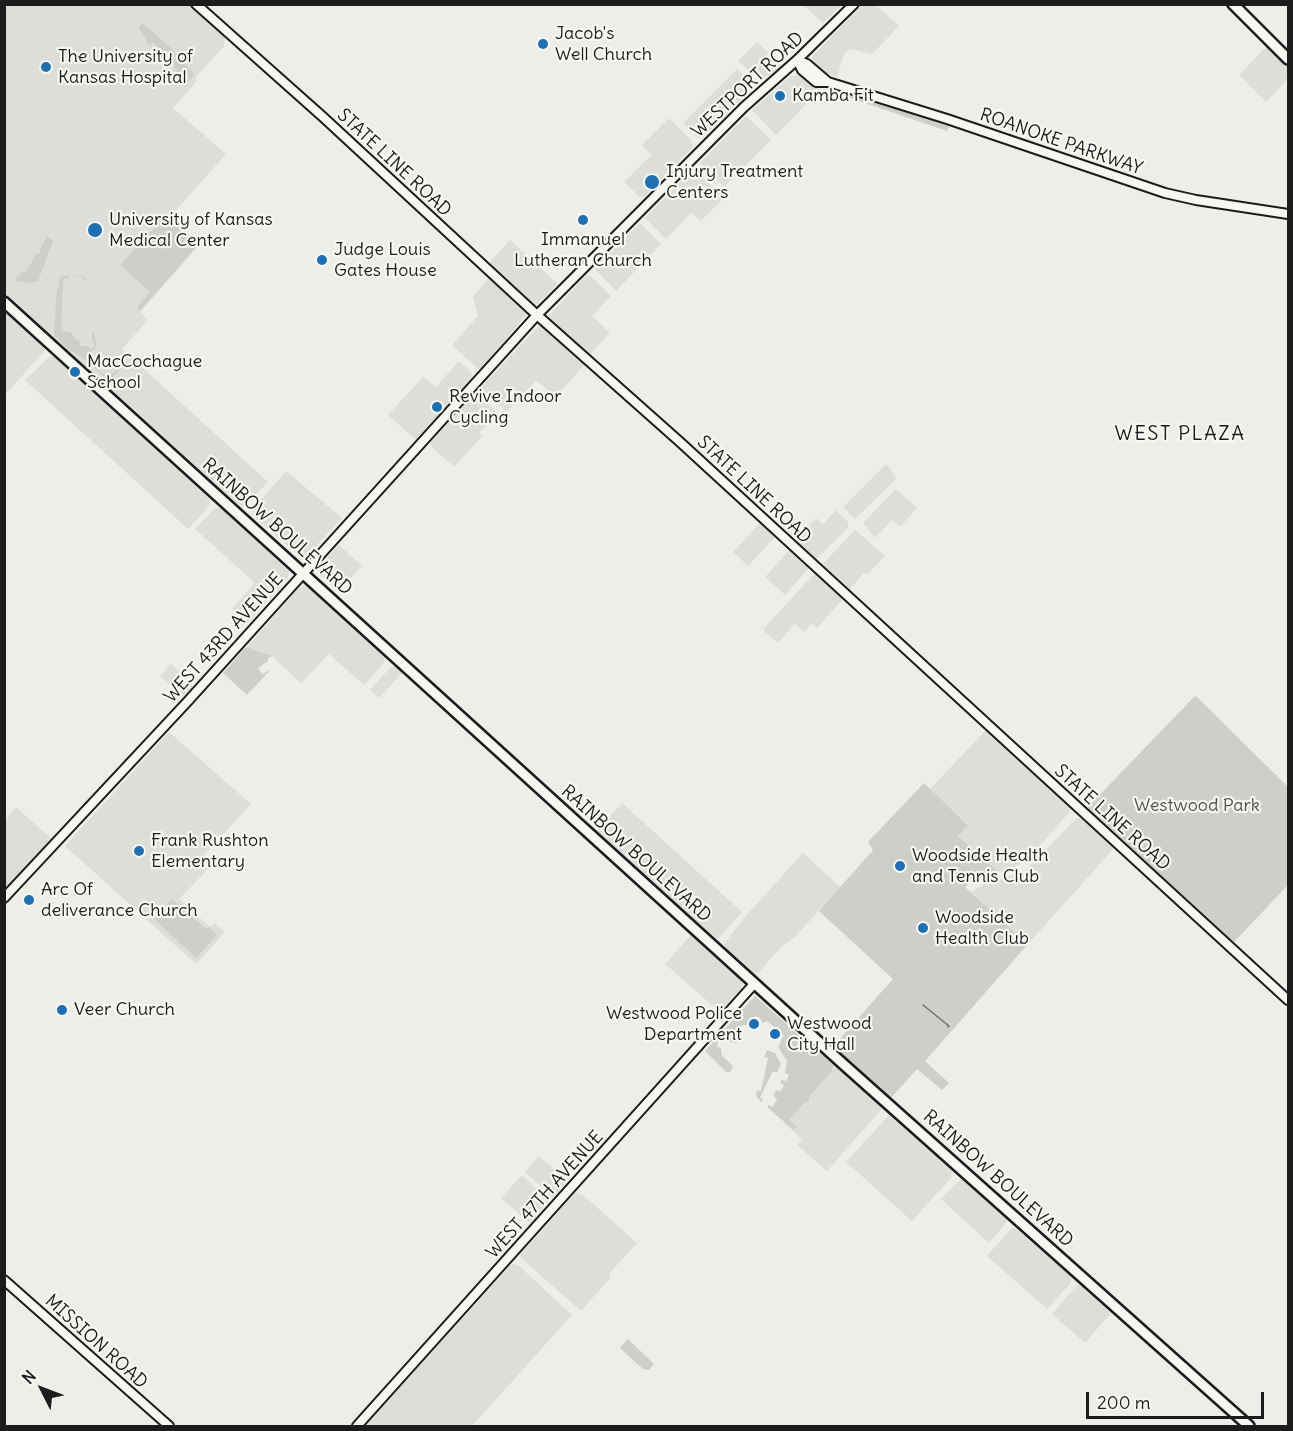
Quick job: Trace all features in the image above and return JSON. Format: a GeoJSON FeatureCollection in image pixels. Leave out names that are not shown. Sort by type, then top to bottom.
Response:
{"type":"FeatureCollection","features":[{"type":"Feature","properties":{"kind":"main road"},"geometry":{"type":"LineString","coordinates":[[1233,4],[1288,59]]}},
{"type":"Feature","properties":{"kind":"main road","name":"RAINBOW BOULEVARD"},"geometry":{"type":"LineString","coordinates":[[4,302],[754,984],[1250,1426]]}},
{"type":"Feature","properties":{"kind":"street","name":"STATE LINE ROAD"},"geometry":{"type":"LineString","coordinates":[[196,4],[323,117],[1288,999]]}},
{"type":"Feature","properties":{"kind":"street","name":"WESTPORT ROAD"},"geometry":{"type":"LineString","coordinates":[[537,315],[744,107],[797,60],[854,4]]}},
{"type":"Feature","properties":{"kind":"street","name":"ROANOKE PARKWAY"},"geometry":{"type":"LineString","coordinates":[[797,60],[807,64],[828,82],[1002,137],[1165,193],[1288,214]]}},
{"type":"Feature","properties":{"kind":"street","name":"WEST 43RD AVENUE"},"geometry":{"type":"LineString","coordinates":[[4,898],[172,718],[537,315]]}},
{"type":"Feature","properties":{"kind":"street","name":"WEST 47TH AVENUE"},"geometry":{"type":"LineString","coordinates":[[357,1426],[754,984]]}},
{"type":"Feature","properties":{"kind":"street","name":"MISSION ROAD"},"geometry":{"type":"LineString","coordinates":[[4,1280],[169,1426]]}},
{"type":"Feature","properties":{"kind":"shaded area","name":"University of Kansas Medical Center"},"geometry":{"type":"Polygon","coordinates":[[[4,5],[190,5],[225,37],[224,46],[196,77],[197,81],[173,108],[226,154],[170,217],[200,244],[140,312],[148,320],[122,349],[268,482],[244,506],[239,505],[5,293],[4,5]]]}},
{"type":"Feature","properties":{"kind":"shaded area"},"geometry":{"type":"Polygon","coordinates":[[[803,5],[842,5],[823,23],[803,5]]]}},
{"type":"Feature","properties":{"kind":"shaded area"},"geometry":{"type":"Polygon","coordinates":[[[862,5],[876,5],[899,26],[872,54],[851,49],[845,52],[837,77],[821,71],[813,65],[812,57],[862,5]]]}},
{"type":"Feature","properties":{"kind":"shaded area"},"geometry":{"type":"Polygon","coordinates":[[[757,42],[782,66],[761,81],[738,61],[757,42]]]}},
{"type":"Feature","properties":{"kind":"shaded area"},"geometry":{"type":"Polygon","coordinates":[[[1268,45],[1288,65],[1288,79],[1266,102],[1239,75],[1268,45]]]}},
{"type":"Feature","properties":{"kind":"shaded area"},"geometry":{"type":"Polygon","coordinates":[[[737,69],[752,84],[753,88],[702,138],[698,138],[683,123],[737,69]]]}},
{"type":"Feature","properties":{"kind":"shaded area"},"geometry":{"type":"Polygon","coordinates":[[[800,75],[819,89],[776,135],[752,110],[791,76],[800,75]]]}},
{"type":"Feature","properties":{"kind":"shaded area"},"geometry":{"type":"Polygon","coordinates":[[[746,116],[771,140],[724,187],[700,163],[746,116]]]}},
{"type":"Feature","properties":{"kind":"shaded area"},"geometry":{"type":"Polygon","coordinates":[[[669,118],[691,140],[693,147],[645,196],[640,197],[624,182],[651,155],[642,145],[669,118]]]}},
{"type":"Feature","properties":{"kind":"shaded area"},"geometry":{"type":"Polygon","coordinates":[[[694,168],[724,198],[701,221],[691,213],[666,239],[645,218],[694,168]]]}},
{"type":"Feature","properties":{"kind":"shaded area"},"geometry":{"type":"Polygon","coordinates":[[[640,223],[661,244],[616,291],[595,269],[640,223]]]}},
{"type":"Feature","properties":{"kind":"shaded area"},"geometry":{"type":"Polygon","coordinates":[[[510,240],[558,284],[535,306],[488,264],[510,240]]]}},
{"type":"Feature","properties":{"kind":"shaded area"},"geometry":{"type":"Polygon","coordinates":[[[587,275],[591,276],[611,296],[592,316],[610,333],[588,356],[548,318],[587,275]]]}},
{"type":"Feature","properties":{"kind":"shaded area"},"geometry":{"type":"Polygon","coordinates":[[[489,278],[525,310],[526,315],[478,369],[452,345],[478,316],[473,297],[489,278]]]}},
{"type":"Feature","properties":{"kind":"shaded area"},"geometry":{"type":"Polygon","coordinates":[[[5,310],[43,345],[45,350],[5,395],[5,310]]]}},
{"type":"Feature","properties":{"kind":"shaded area"},"geometry":{"type":"Polygon","coordinates":[[[540,325],[582,359],[584,365],[556,397],[536,380],[507,412],[483,391],[482,386],[540,325]]]}},
{"type":"Feature","properties":{"kind":"shaded area"},"geometry":{"type":"Polygon","coordinates":[[[53,356],[174,463],[209,498],[210,505],[188,529],[25,380],[49,357],[53,356]]]}},
{"type":"Feature","properties":{"kind":"shaded area"},"geometry":{"type":"Polygon","coordinates":[[[459,361],[471,372],[472,378],[416,440],[388,415],[423,377],[436,387],[459,361]]]}},
{"type":"Feature","properties":{"kind":"shaded area"},"geometry":{"type":"Polygon","coordinates":[[[474,395],[479,396],[497,412],[479,433],[482,436],[454,467],[430,443],[474,395]]]}},
{"type":"Feature","properties":{"kind":"shaded area"},"geometry":{"type":"Polygon","coordinates":[[[886,464],[897,478],[855,519],[843,507],[886,464]]]}},
{"type":"Feature","properties":{"kind":"shaded area"},"geometry":{"type":"Polygon","coordinates":[[[286,471],[342,518],[305,558],[299,556],[252,515],[253,509],[286,471]]]}},
{"type":"Feature","properties":{"kind":"shaded area"},"geometry":{"type":"Polygon","coordinates":[[[896,489],[917,508],[900,527],[892,520],[875,538],[863,523],[896,489]]]}},
{"type":"Feature","properties":{"kind":"shaded area"},"geometry":{"type":"Polygon","coordinates":[[[215,508],[224,510],[289,571],[288,578],[249,622],[232,609],[255,583],[195,529],[215,508]]]}},
{"type":"Feature","properties":{"kind":"shaded area"},"geometry":{"type":"Polygon","coordinates":[[[836,510],[848,522],[848,528],[816,559],[811,559],[793,543],[816,518],[823,524],[836,510]]]}},
{"type":"Feature","properties":{"kind":"shaded area"},"geometry":{"type":"Polygon","coordinates":[[[761,522],[776,536],[748,566],[733,552],[761,522]]]}},
{"type":"Feature","properties":{"kind":"shaded area"},"geometry":{"type":"Polygon","coordinates":[[[855,530],[885,556],[867,575],[864,573],[847,592],[821,566],[855,530]]]}},
{"type":"Feature","properties":{"kind":"shaded area"},"geometry":{"type":"Polygon","coordinates":[[[339,545],[362,566],[338,592],[318,572],[319,567],[339,545]]]}},
{"type":"Feature","properties":{"kind":"shaded area"},"geometry":{"type":"Polygon","coordinates":[[[790,549],[809,568],[785,595],[765,577],[790,549]]]}},
{"type":"Feature","properties":{"kind":"shaded area"},"geometry":{"type":"Polygon","coordinates":[[[815,573],[844,598],[817,628],[812,623],[804,632],[795,624],[778,643],[764,631],[764,628],[815,573]]]}},
{"type":"Feature","properties":{"kind":"shaded area"},"geometry":{"type":"Polygon","coordinates":[[[305,586],[386,657],[384,663],[364,685],[329,654],[301,683],[274,656],[255,651],[248,646],[300,587],[305,586]]]}},
{"type":"Feature","properties":{"kind":"shaded area"},"geometry":{"type":"Polygon","coordinates":[[[171,664],[192,683],[192,688],[184,696],[160,676],[171,664]]]}},
{"type":"Feature","properties":{"kind":"shaded area"},"geometry":{"type":"Polygon","coordinates":[[[396,666],[403,672],[379,698],[370,690],[390,668],[396,666]]]}},
{"type":"Feature","properties":{"kind":"shaded area"},"geometry":{"type":"Polygon","coordinates":[[[986,730],[1069,805],[1070,809],[1027,860],[1015,867],[998,872],[958,836],[968,824],[930,789],[986,730]]]}},
{"type":"Feature","properties":{"kind":"shaded area","name":"Frank Rushton Elementary"},"geometry":{"type":"Polygon","coordinates":[[[169,732],[251,804],[204,855],[213,864],[179,899],[210,927],[215,923],[225,932],[196,964],[65,846],[169,732]]]}},
{"type":"Feature","properties":{"kind":"shaded area"},"geometry":{"type":"Polygon","coordinates":[[[622,803],[742,912],[720,937],[712,938],[599,836],[600,827],[622,803]]]}},
{"type":"Feature","properties":{"kind":"shaded area"},"geometry":{"type":"Polygon","coordinates":[[[16,807],[52,839],[5,891],[5,820],[16,807]]]}},
{"type":"Feature","properties":{"kind":"shaded area"},"geometry":{"type":"Polygon","coordinates":[[[1077,818],[1086,819],[1115,847],[1028,944],[971,892],[987,883],[1024,872],[1077,818]]]}},
{"type":"Feature","properties":{"kind":"shaded area"},"geometry":{"type":"Polygon","coordinates":[[[803,853],[840,887],[795,937],[781,947],[758,973],[753,974],[725,949],[724,944],[745,917],[803,853]]]}},
{"type":"Feature","properties":{"kind":"shaded area"},"geometry":{"type":"Polygon","coordinates":[[[691,935],[742,982],[742,988],[720,1012],[665,964],[691,935]]]}},
{"type":"Feature","properties":{"kind":"shaded area"},"geometry":{"type":"Polygon","coordinates":[[[836,1066],[880,1105],[881,1110],[827,1171],[797,1145],[802,1139],[784,1123],[836,1066]]]}},
{"type":"Feature","properties":{"kind":"shaded area"},"geometry":{"type":"Polygon","coordinates":[[[889,1115],[952,1171],[951,1178],[912,1221],[846,1162],[889,1115]]]}},
{"type":"Feature","properties":{"kind":"shaded area"},"geometry":{"type":"Polygon","coordinates":[[[539,1156],[568,1182],[555,1197],[552,1197],[525,1172],[539,1156]]]}},
{"type":"Feature","properties":{"kind":"shaded area"},"geometry":{"type":"Polygon","coordinates":[[[522,1175],[549,1201],[530,1223],[501,1198],[522,1175]]]}},
{"type":"Feature","properties":{"kind":"shaded area"},"geometry":{"type":"Polygon","coordinates":[[[961,1179],[1007,1221],[989,1243],[941,1199],[961,1179]]]}},
{"type":"Feature","properties":{"kind":"shaded area"},"geometry":{"type":"Polygon","coordinates":[[[575,1193],[583,1195],[637,1243],[609,1274],[611,1277],[581,1311],[520,1255],[575,1193]]]}},
{"type":"Feature","properties":{"kind":"shaded area"},"geometry":{"type":"Polygon","coordinates":[[[1015,1228],[1072,1277],[1070,1284],[1047,1309],[987,1256],[1011,1229],[1015,1228]]]}},
{"type":"Feature","properties":{"kind":"shaded area"},"geometry":{"type":"Polygon","coordinates":[[[514,1264],[572,1315],[472,1426],[365,1426],[511,1265],[514,1264]]]}},
{"type":"Feature","properties":{"kind":"shaded area"},"geometry":{"type":"Polygon","coordinates":[[[1080,1285],[1111,1313],[1085,1343],[1052,1314],[1076,1286],[1080,1285]]]}},
{"type":"Feature","properties":{"kind":"green space"},"geometry":{"type":"Polygon","coordinates":[[[142,23],[170,47],[194,74],[186,86],[179,85],[174,65],[154,55],[139,27],[142,23]],[[153,42],[149,45],[160,55],[163,51],[153,42]]]}},
{"type":"Feature","properties":{"kind":"green space"},"geometry":{"type":"Polygon","coordinates":[[[846,91],[949,126],[947,131],[847,97],[842,92],[846,91]]]}},
{"type":"Feature","properties":{"kind":"green space"},"geometry":{"type":"Polygon","coordinates":[[[161,214],[164,217],[166,215],[199,244],[140,311],[137,307],[150,292],[120,265],[156,226],[153,223],[161,214]]]}},
{"type":"Feature","properties":{"kind":"green space"},"geometry":{"type":"Polygon","coordinates":[[[47,236],[53,241],[38,281],[31,283],[16,281],[15,276],[18,277],[22,271],[25,273],[37,253],[41,251],[47,236]]]}},
{"type":"Feature","properties":{"kind":"green space"},"geometry":{"type":"Polygon","coordinates":[[[69,275],[69,279],[63,279],[61,331],[72,333],[75,339],[80,341],[80,346],[87,346],[91,349],[95,346],[92,341],[92,333],[94,333],[97,346],[85,357],[108,378],[122,365],[127,368],[122,367],[111,380],[108,380],[83,358],[69,350],[54,335],[56,298],[60,277],[69,275]]]}},
{"type":"Feature","properties":{"kind":"green space"},"geometry":{"type":"Polygon","coordinates":[[[249,647],[255,651],[275,656],[269,657],[268,661],[258,668],[262,674],[270,670],[247,695],[223,673],[245,648],[249,647]]]}},
{"type":"Feature","properties":{"kind":"green space","name":"Westwood Park"},"geometry":{"type":"Polygon","coordinates":[[[1196,696],[1288,787],[1288,885],[1232,944],[1085,810],[1196,696]]]}},
{"type":"Feature","properties":{"kind":"green space","name":"Woodside Health Club"},"geometry":{"type":"Polygon","coordinates":[[[924,783],[968,825],[958,836],[998,872],[976,878],[965,887],[1028,944],[925,1061],[949,1083],[942,1090],[917,1069],[890,1099],[838,1052],[836,1047],[838,1041],[893,979],[819,911],[873,850],[868,842],[924,783]]]}},
{"type":"Feature","properties":{"kind":"green space"},"geometry":{"type":"Polygon","coordinates":[[[172,899],[206,929],[209,927],[217,935],[196,958],[154,919],[172,899]]]}},
{"type":"Feature","properties":{"kind":"green space"},"geometry":{"type":"Polygon","coordinates":[[[755,996],[834,1066],[809,1097],[809,1101],[806,1101],[789,1120],[797,1127],[794,1130],[768,1108],[768,1105],[773,1107],[777,1099],[773,1096],[776,1090],[781,1091],[784,1085],[780,1083],[781,1080],[786,1081],[789,1075],[785,1073],[787,1061],[778,1047],[784,1035],[767,1021],[762,1023],[756,1016],[750,1019],[747,1025],[742,1025],[738,1042],[734,1043],[719,1038],[717,1047],[721,1048],[722,1056],[733,1066],[730,1072],[726,1072],[705,1051],[755,996]]]}},
{"type":"Feature","properties":{"kind":"green space"},"geometry":{"type":"Polygon","coordinates":[[[767,1050],[775,1053],[781,1064],[777,1073],[773,1071],[760,1097],[764,1100],[761,1102],[756,1096],[757,1090],[761,1091],[768,1058],[764,1057],[767,1050]]]}},
{"type":"Feature","properties":{"kind":"green space"},"geometry":{"type":"Polygon","coordinates":[[[628,1339],[654,1364],[649,1370],[643,1369],[620,1348],[628,1339]]]}},
{"type":"Feature","properties":{"kind":"waterway"},"geometry":{"type":"LineString","coordinates":[[923,1005],[948,1027]]}},
{"type":"Feature","properties":{"kind":"place","name":"Jacob's Well Church"},"geometry":{"type":"Point","coordinates":[543,44]}},
{"type":"Feature","properties":{"kind":"place","name":"The University of Kansas Hospital"},"geometry":{"type":"Point","coordinates":[46,67]}},
{"type":"Feature","properties":{"kind":"place","name":"Kamba Fit"},"geometry":{"type":"Point","coordinates":[780,96]}},
{"type":"Feature","properties":{"kind":"place","name":"Injury Treatment Centers"},"geometry":{"type":"Point","coordinates":[652,182]}},
{"type":"Feature","properties":{"kind":"place","name":"Immanuel Lutheran Church"},"geometry":{"type":"Point","coordinates":[583,220]}},
{"type":"Feature","properties":{"kind":"place","name":"University of Kansas Medical Center"},"geometry":{"type":"Point","coordinates":[95,230]}},
{"type":"Feature","properties":{"kind":"place","name":"Judge Louis Gates House"},"geometry":{"type":"Point","coordinates":[322,260]}},
{"type":"Feature","properties":{"kind":"place","name":"MacCochague School"},"geometry":{"type":"Point","coordinates":[75,372]}},
{"type":"Feature","properties":{"kind":"place","name":"Revive Indoor Cycling"},"geometry":{"type":"Point","coordinates":[437,407]}},
{"type":"Feature","properties":{"kind":"place","name":"Frank Rushton Elementary"},"geometry":{"type":"Point","coordinates":[139,851]}},
{"type":"Feature","properties":{"kind":"place","name":"Woodside Health and Tennis Club"},"geometry":{"type":"Point","coordinates":[900,866]}},
{"type":"Feature","properties":{"kind":"place","name":"Arc Of deliverance Church"},"geometry":{"type":"Point","coordinates":[29,900]}},
{"type":"Feature","properties":{"kind":"place","name":"Woodside Health Club"},"geometry":{"type":"Point","coordinates":[923,928]}},
{"type":"Feature","properties":{"kind":"place","name":"Veer Church"},"geometry":{"type":"Point","coordinates":[62,1010]}},
{"type":"Feature","properties":{"kind":"place","name":"Westwood Police Department"},"geometry":{"type":"Point","coordinates":[754,1024]}},
{"type":"Feature","properties":{"kind":"place","name":"Westwood City Hall"},"geometry":{"type":"Point","coordinates":[775,1034]}},
{"type":"Feature","properties":{"kind":"district","name":"WEST PLAZA"},"geometry":{"type":"Point","coordinates":[1180,434]}}]}
